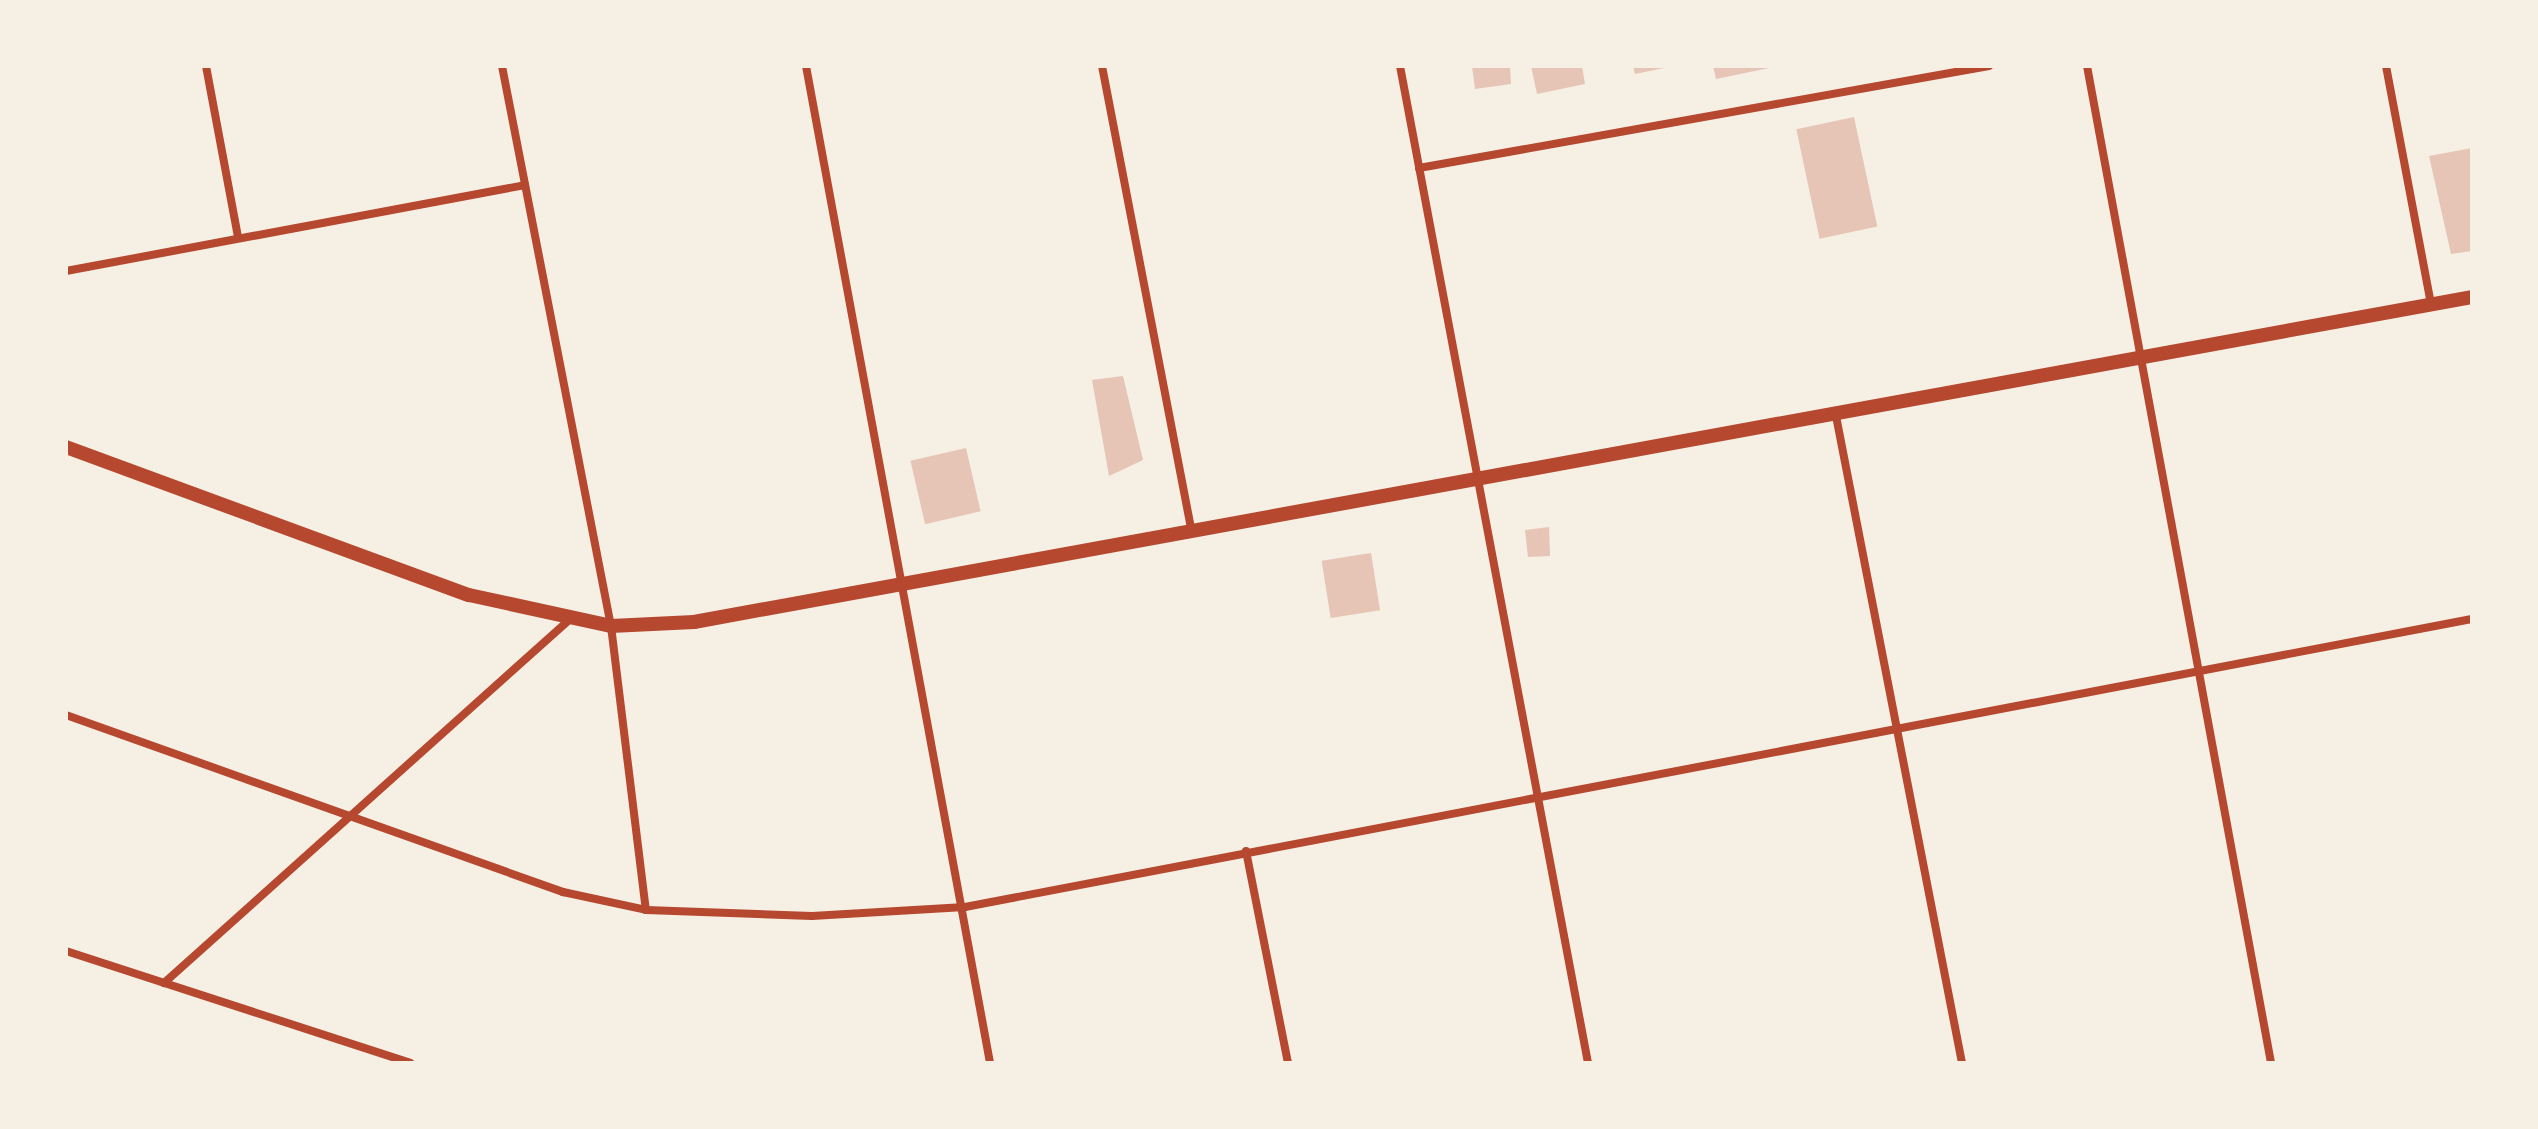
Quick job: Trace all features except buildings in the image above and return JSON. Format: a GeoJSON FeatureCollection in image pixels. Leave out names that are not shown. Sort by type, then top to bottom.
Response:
{"type":"FeatureCollection","features":[{"type":"Feature","properties":{"kind":"street"},"geometry":{"type":"LineString","coordinates":[[206,66],[238,237]]}},
{"type":"Feature","properties":{"kind":"street"},"geometry":{"type":"LineString","coordinates":[[502,66],[611,626],[646,910]]}},
{"type":"Feature","properties":{"kind":"street"},"geometry":{"type":"LineString","coordinates":[[806,66],[965,907],[990,1063]]}},
{"type":"Feature","properties":{"kind":"street"},"geometry":{"type":"LineString","coordinates":[[1102,66],[1192,533]]}},
{"type":"Feature","properties":{"kind":"street"},"geometry":{"type":"LineString","coordinates":[[1400,66],[1588,1063]]}},
{"type":"Feature","properties":{"kind":"street"},"geometry":{"type":"LineString","coordinates":[[1419,168],[1989,66]]}},
{"type":"Feature","properties":{"kind":"street"},"geometry":{"type":"LineString","coordinates":[[2087,66],[2144,360],[2271,1063]]}},
{"type":"Feature","properties":{"kind":"street"},"geometry":{"type":"LineString","coordinates":[[2386,66],[2431,305]]}},
{"type":"Feature","properties":{"kind":"street"},"geometry":{"type":"LineString","coordinates":[[66,271],[525,185]]}},
{"type":"Feature","properties":{"kind":"street"},"geometry":{"type":"LineString","coordinates":[[66,447],[469,595],[569,620],[611,626],[769,613],[2472,297]]}},
{"type":"Feature","properties":{"kind":"street"},"geometry":{"type":"LineString","coordinates":[[1836,416],[1962,1063]]}},
{"type":"Feature","properties":{"kind":"street"},"geometry":{"type":"LineString","coordinates":[[66,715],[357,817],[489,870],[646,910],[812,916],[965,907],[1538,793],[1897,731],[2201,669],[2472,619]]}},
{"type":"Feature","properties":{"kind":"street"},"geometry":{"type":"LineString","coordinates":[[164,983],[357,817],[569,620]]}},
{"type":"Feature","properties":{"kind":"street"},"geometry":{"type":"LineString","coordinates":[[1246,851],[1288,1063]]}},
{"type":"Feature","properties":{"kind":"street"},"geometry":{"type":"LineString","coordinates":[[66,951],[410,1063]]}}]}
